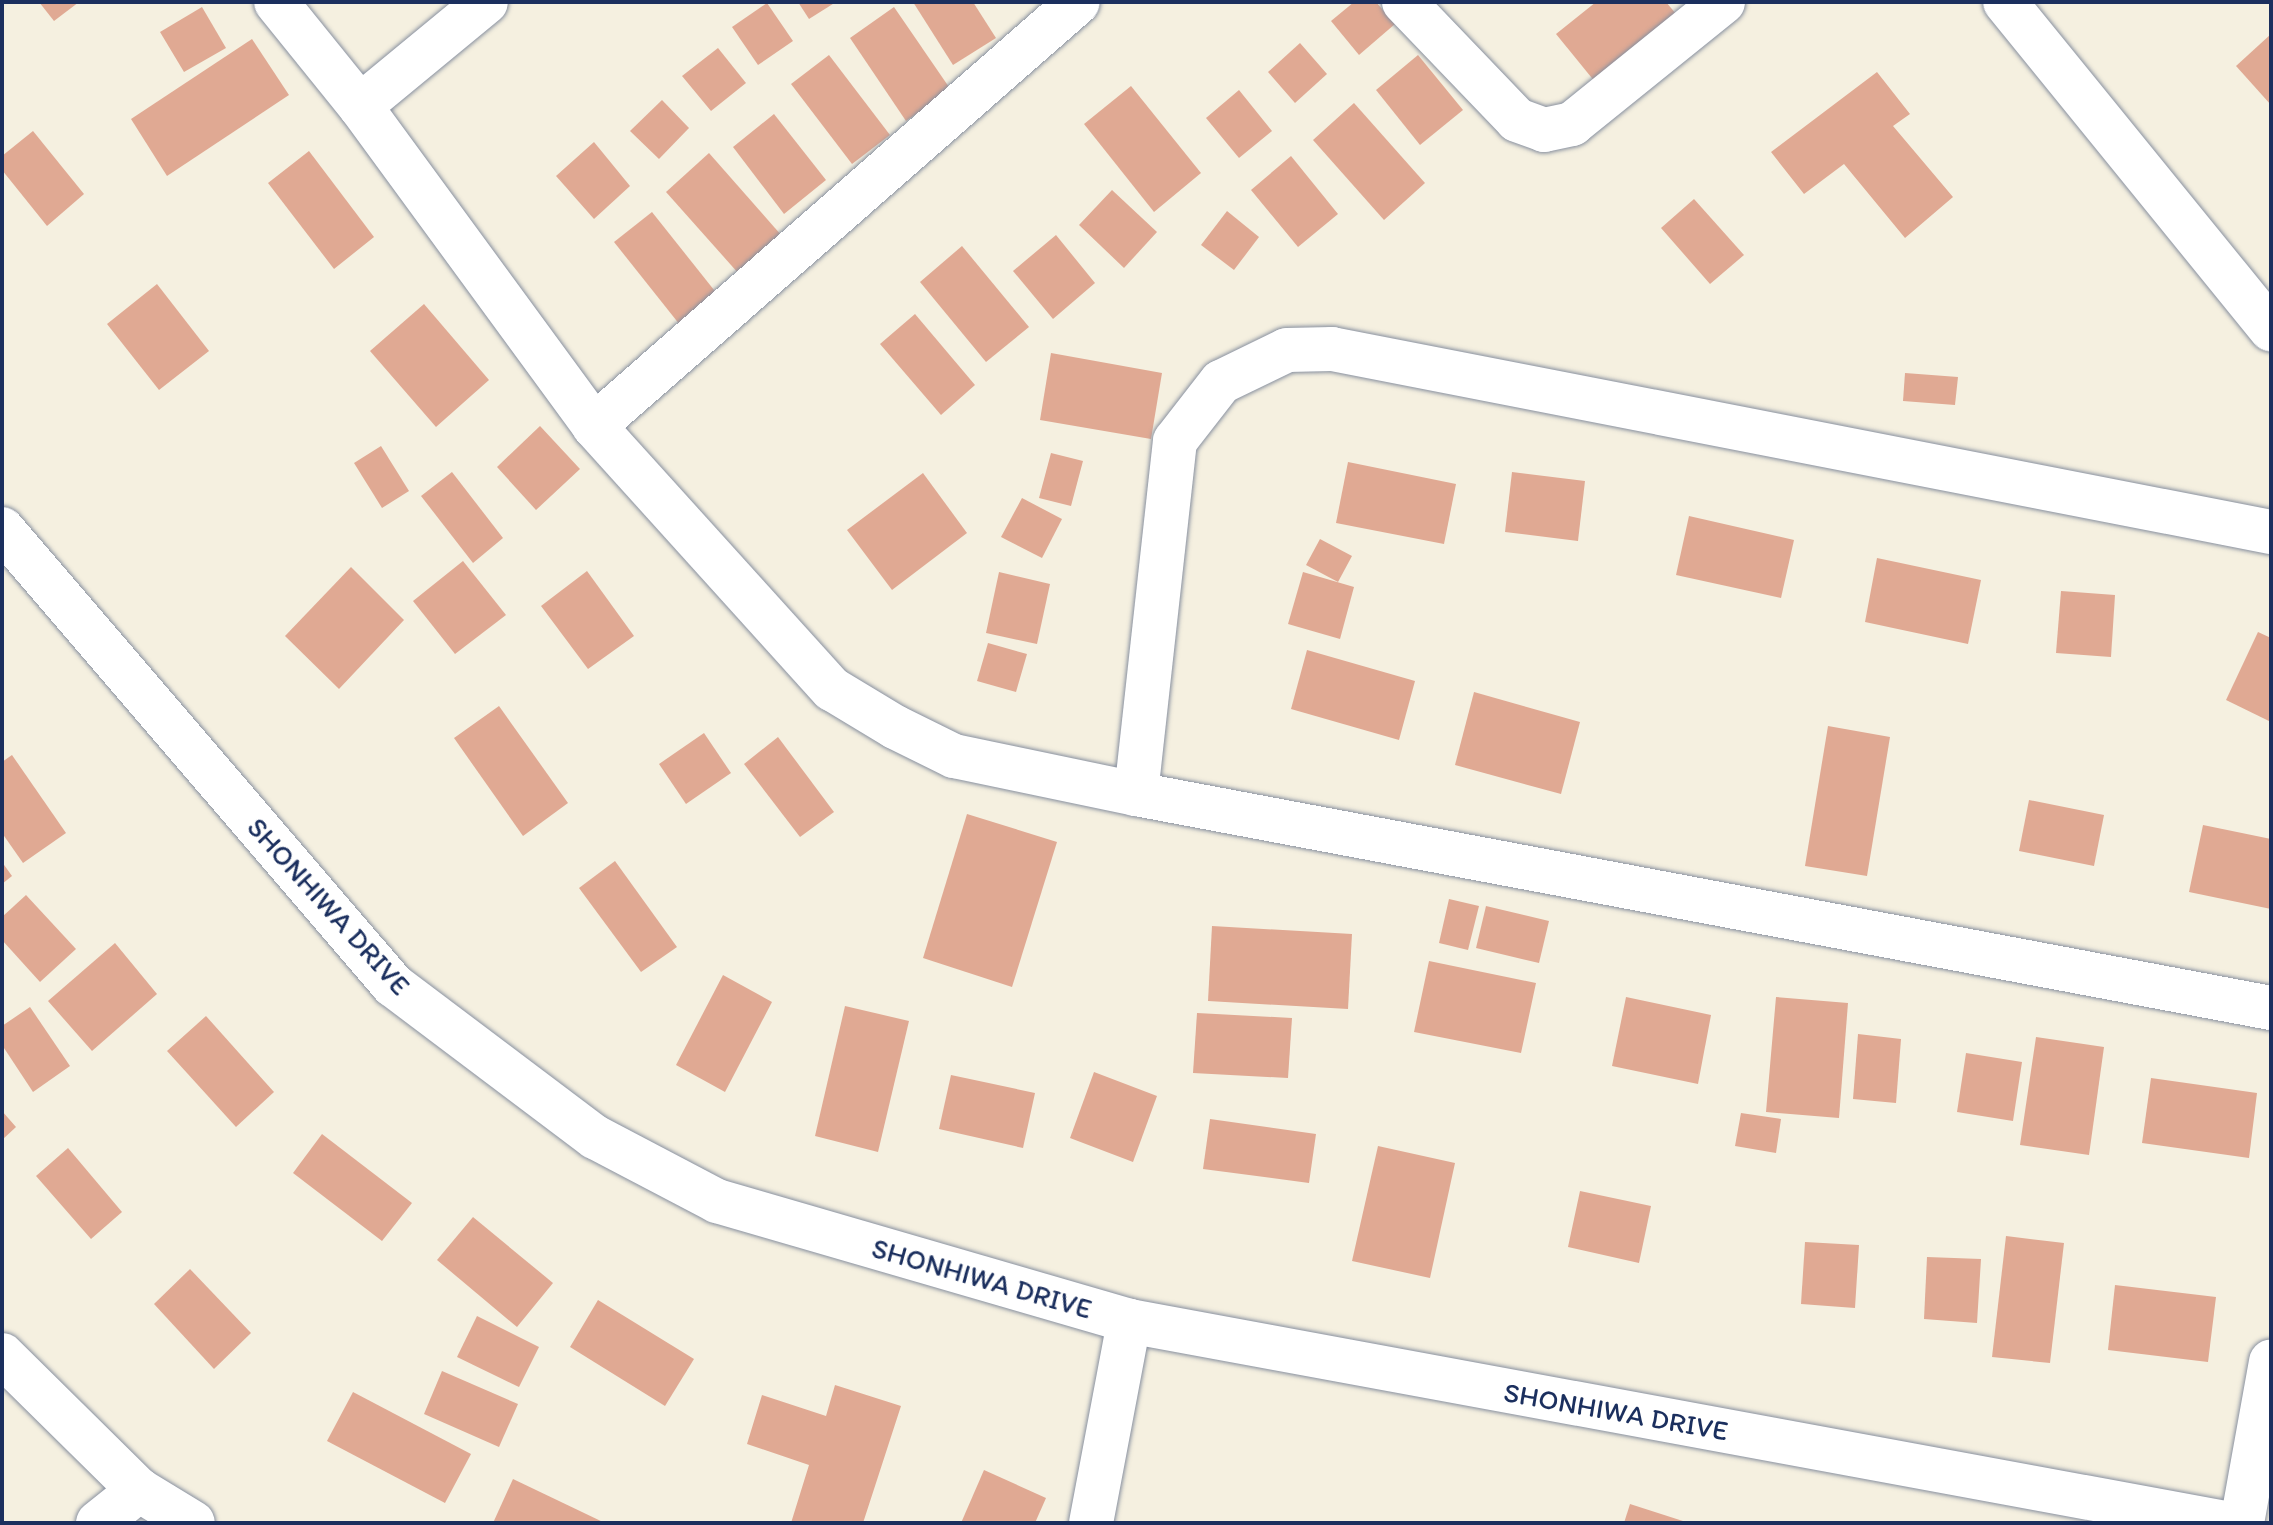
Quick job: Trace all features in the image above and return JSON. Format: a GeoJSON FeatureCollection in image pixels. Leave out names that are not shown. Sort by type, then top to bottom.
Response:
{"type":"FeatureCollection","features":[{"type":"Feature","properties":{"kind":"street"},"geometry":{"type":"LineString","coordinates":[[276,2],[360,106],[594,426],[832,689],[895,727],[954,756],[1136,794],[2271,1008]]}},
{"type":"Feature","properties":{"kind":"street"},"geometry":{"type":"LineString","coordinates":[[360,106],[486,2]]}},
{"type":"Feature","properties":{"kind":"street"},"geometry":{"type":"LineString","coordinates":[[594,426],[1078,2]]}},
{"type":"Feature","properties":{"kind":"street"},"geometry":{"type":"LineString","coordinates":[[1404,2],[1517,120],[1544,130],[1572,124],[1723,2]]}},
{"type":"Feature","properties":{"kind":"street"},"geometry":{"type":"LineString","coordinates":[[2005,2],[2271,329]]}},
{"type":"Feature","properties":{"kind":"street"},"geometry":{"type":"LineString","coordinates":[[1136,794],[1175,441],[1221,382],[1287,350],[1332,349],[2271,532]]}},
{"type":"Feature","properties":{"kind":"street","name":"SHONHIWA DRIVE"},"geometry":{"type":"LineString","coordinates":[[2,529],[393,985],[595,1137],[717,1201],[1129,1321],[2225,1523]]}},
{"type":"Feature","properties":{"kind":"street"},"geometry":{"type":"LineString","coordinates":[[1091,1523],[1129,1321]]}},
{"type":"Feature","properties":{"kind":"street"},"geometry":{"type":"LineString","coordinates":[[2,1355],[139,1490],[193,1523]]}},
{"type":"Feature","properties":{"kind":"street"},"geometry":{"type":"LineString","coordinates":[[2242,1523],[2271,1362]]}},
{"type":"Feature","properties":{"kind":"street"},"geometry":{"type":"LineString","coordinates":[[98,1523],[139,1490]]}},
{"type":"Feature","properties":{"kind":"building"},"geometry":{"type":"Polygon","coordinates":[[[39,2],[79,2],[54,21],[39,2]]]}},
{"type":"Feature","properties":{"kind":"building"},"geometry":{"type":"Polygon","coordinates":[[[798,2],[836,2],[809,19],[798,2]]]}},
{"type":"Feature","properties":{"kind":"building"},"geometry":{"type":"Polygon","coordinates":[[[913,2],[973,2],[996,38],[953,65],[913,2]]]}},
{"type":"Feature","properties":{"kind":"building"},"geometry":{"type":"Polygon","coordinates":[[[1354,2],[1376,2],[1395,24],[1359,55],[1331,21],[1354,2]]]}},
{"type":"Feature","properties":{"kind":"building"},"geometry":{"type":"Polygon","coordinates":[[[1596,2],[1666,2],[1682,21],[1600,88],[1556,34],[1596,2]]]}},
{"type":"Feature","properties":{"kind":"building"},"geometry":{"type":"Polygon","coordinates":[[[767,3],[793,41],[758,65],[732,27],[767,3]]]}},
{"type":"Feature","properties":{"kind":"building"},"geometry":{"type":"Polygon","coordinates":[[[202,7],[226,48],[184,72],[160,32],[202,7]]]}},
{"type":"Feature","properties":{"kind":"building"},"geometry":{"type":"Polygon","coordinates":[[[894,7],[951,90],[906,121],[850,38],[894,7]]]}},
{"type":"Feature","properties":{"kind":"building"},"geometry":{"type":"Polygon","coordinates":[[[2271,34],[2271,105],[2236,66],[2271,34]]]}},
{"type":"Feature","properties":{"kind":"building"},"geometry":{"type":"Polygon","coordinates":[[[252,39],[289,95],[167,176],[131,119],[252,39]]]}},
{"type":"Feature","properties":{"kind":"building"},"geometry":{"type":"Polygon","coordinates":[[[1300,43],[1327,74],[1295,103],[1268,72],[1300,43]]]}},
{"type":"Feature","properties":{"kind":"building"},"geometry":{"type":"Polygon","coordinates":[[[718,48],[746,83],[711,111],[682,76],[718,48]]]}},
{"type":"Feature","properties":{"kind":"building"},"geometry":{"type":"Polygon","coordinates":[[[829,55],[890,135],[852,164],[791,84],[829,55]]]}},
{"type":"Feature","properties":{"kind":"building"},"geometry":{"type":"Polygon","coordinates":[[[1418,55],[1463,110],[1420,145],[1376,90],[1418,55]]]}},
{"type":"Feature","properties":{"kind":"building"},"geometry":{"type":"Polygon","coordinates":[[[1877,72],[1910,114],[1893,126],[1953,197],[1905,238],[1844,164],[1804,194],[1771,152],[1877,72]]]}},
{"type":"Feature","properties":{"kind":"building"},"geometry":{"type":"Polygon","coordinates":[[[1131,86],[1201,173],[1154,212],[1084,124],[1131,86]]]}},
{"type":"Feature","properties":{"kind":"building"},"geometry":{"type":"Polygon","coordinates":[[[1239,90],[1272,131],[1239,158],[1206,118],[1239,90]]]}},
{"type":"Feature","properties":{"kind":"building"},"geometry":{"type":"Polygon","coordinates":[[[662,100],[689,128],[659,159],[630,131],[662,100]]]}},
{"type":"Feature","properties":{"kind":"building"},"geometry":{"type":"Polygon","coordinates":[[[1354,103],[1425,183],[1384,220],[1313,140],[1354,103]]]}},
{"type":"Feature","properties":{"kind":"building"},"geometry":{"type":"Polygon","coordinates":[[[774,114],[826,180],[784,214],[733,147],[774,114]]]}},
{"type":"Feature","properties":{"kind":"building"},"geometry":{"type":"Polygon","coordinates":[[[33,131],[84,194],[47,226],[2,170],[2,156],[33,131]]]}},
{"type":"Feature","properties":{"kind":"building"},"geometry":{"type":"Polygon","coordinates":[[[594,142],[630,186],[594,219],[556,176],[594,142]]]}},
{"type":"Feature","properties":{"kind":"building"},"geometry":{"type":"Polygon","coordinates":[[[309,151],[374,237],[334,269],[268,183],[309,151]]]}},
{"type":"Feature","properties":{"kind":"building"},"geometry":{"type":"Polygon","coordinates":[[[709,153],[782,236],[739,274],[666,192],[709,153]]]}},
{"type":"Feature","properties":{"kind":"building"},"geometry":{"type":"Polygon","coordinates":[[[1291,156],[1338,214],[1298,247],[1251,190],[1291,156]]]}},
{"type":"Feature","properties":{"kind":"building"},"geometry":{"type":"Polygon","coordinates":[[[1112,190],[1157,232],[1124,268],[1079,225],[1112,190]]]}},
{"type":"Feature","properties":{"kind":"building"},"geometry":{"type":"Polygon","coordinates":[[[1694,199],[1744,255],[1710,284],[1661,228],[1694,199]]]}},
{"type":"Feature","properties":{"kind":"building"},"geometry":{"type":"Polygon","coordinates":[[[1227,211],[1259,237],[1234,270],[1201,245],[1227,211]]]}},
{"type":"Feature","properties":{"kind":"building"},"geometry":{"type":"Polygon","coordinates":[[[652,212],[718,295],[680,325],[614,242],[652,212]]]}},
{"type":"Feature","properties":{"kind":"building"},"geometry":{"type":"Polygon","coordinates":[[[1056,235],[1095,283],[1053,319],[1013,271],[1056,235]]]}},
{"type":"Feature","properties":{"kind":"building"},"geometry":{"type":"Polygon","coordinates":[[[962,246],[1029,327],[986,362],[920,282],[962,246]]]}},
{"type":"Feature","properties":{"kind":"building"},"geometry":{"type":"Polygon","coordinates":[[[157,284],[209,351],[159,390],[107,324],[157,284]]]}},
{"type":"Feature","properties":{"kind":"building"},"geometry":{"type":"Polygon","coordinates":[[[424,304],[489,380],[436,427],[370,351],[424,304]]]}},
{"type":"Feature","properties":{"kind":"building"},"geometry":{"type":"Polygon","coordinates":[[[915,314],[975,385],[941,415],[880,344],[915,314]]]}},
{"type":"Feature","properties":{"kind":"building"},"geometry":{"type":"Polygon","coordinates":[[[1051,353],[1162,373],[1151,439],[1040,420],[1051,353]]]}},
{"type":"Feature","properties":{"kind":"building"},"geometry":{"type":"Polygon","coordinates":[[[1905,373],[1958,377],[1955,405],[1903,401],[1905,373]]]}},
{"type":"Feature","properties":{"kind":"building"},"geometry":{"type":"Polygon","coordinates":[[[540,426],[580,469],[536,510],[497,467],[540,426]]]}},
{"type":"Feature","properties":{"kind":"building"},"geometry":{"type":"Polygon","coordinates":[[[381,446],[409,491],[382,508],[354,463],[381,446]]]}},
{"type":"Feature","properties":{"kind":"building"},"geometry":{"type":"Polygon","coordinates":[[[1051,453],[1083,461],[1071,506],[1039,498],[1051,453]]]}},
{"type":"Feature","properties":{"kind":"building"},"geometry":{"type":"Polygon","coordinates":[[[1348,462],[1456,484],[1444,544],[1336,523],[1348,462]]]}},
{"type":"Feature","properties":{"kind":"building"},"geometry":{"type":"Polygon","coordinates":[[[452,472],[503,538],[473,563],[421,496],[452,472]]]}},
{"type":"Feature","properties":{"kind":"building"},"geometry":{"type":"Polygon","coordinates":[[[1512,472],[1585,481],[1578,541],[1505,532],[1512,472]]]}},
{"type":"Feature","properties":{"kind":"building"},"geometry":{"type":"Polygon","coordinates":[[[923,473],[967,533],[892,590],[847,530],[923,473]]]}},
{"type":"Feature","properties":{"kind":"building"},"geometry":{"type":"Polygon","coordinates":[[[1022,498],[1062,519],[1042,558],[1001,537],[1022,498]]]}},
{"type":"Feature","properties":{"kind":"building"},"geometry":{"type":"Polygon","coordinates":[[[1689,516],[1794,540],[1781,598],[1676,575],[1689,516]]]}},
{"type":"Feature","properties":{"kind":"building"},"geometry":{"type":"Polygon","coordinates":[[[1320,539],[1352,556],[1338,582],[1306,565],[1320,539]]]}},
{"type":"Feature","properties":{"kind":"building"},"geometry":{"type":"Polygon","coordinates":[[[1877,558],[1981,580],[1968,644],[1865,622],[1877,558]]]}},
{"type":"Feature","properties":{"kind":"building"},"geometry":{"type":"Polygon","coordinates":[[[463,561],[506,615],[455,654],[413,601],[463,561]]]}},
{"type":"Feature","properties":{"kind":"building"},"geometry":{"type":"Polygon","coordinates":[[[351,567],[404,620],[339,689],[285,636],[351,567]]]}},
{"type":"Feature","properties":{"kind":"building"},"geometry":{"type":"Polygon","coordinates":[[[587,571],[634,636],[588,669],[541,606],[587,571]]]}},
{"type":"Feature","properties":{"kind":"building"},"geometry":{"type":"Polygon","coordinates":[[[999,572],[1050,584],[1037,644],[986,633],[999,572]]]}},
{"type":"Feature","properties":{"kind":"building"},"geometry":{"type":"Polygon","coordinates":[[[1303,572],[1354,587],[1340,639],[1288,624],[1303,572]]]}},
{"type":"Feature","properties":{"kind":"building"},"geometry":{"type":"Polygon","coordinates":[[[2061,591],[2115,595],[2111,657],[2056,653],[2061,591]]]}},
{"type":"Feature","properties":{"kind":"building"},"geometry":{"type":"Polygon","coordinates":[[[2258,632],[2271,638],[2271,722],[2226,700],[2258,632]]]}},
{"type":"Feature","properties":{"kind":"building"},"geometry":{"type":"Polygon","coordinates":[[[988,643],[1027,654],[1016,692],[977,681],[988,643]]]}},
{"type":"Feature","properties":{"kind":"building"},"geometry":{"type":"Polygon","coordinates":[[[1307,650],[1415,681],[1399,740],[1291,709],[1307,650]]]}},
{"type":"Feature","properties":{"kind":"building"},"geometry":{"type":"Polygon","coordinates":[[[1474,692],[1580,722],[1561,794],[1455,765],[1474,692]]]}},
{"type":"Feature","properties":{"kind":"building"},"geometry":{"type":"Polygon","coordinates":[[[499,706],[568,803],[523,836],[454,738],[499,706]]]}},
{"type":"Feature","properties":{"kind":"building"},"geometry":{"type":"Polygon","coordinates":[[[1828,726],[1890,737],[1867,876],[1805,866],[1828,726]]]}},
{"type":"Feature","properties":{"kind":"building"},"geometry":{"type":"Polygon","coordinates":[[[704,733],[731,773],[686,804],[659,764],[704,733]]]}},
{"type":"Feature","properties":{"kind":"building"},"geometry":{"type":"Polygon","coordinates":[[[778,737],[834,812],[800,837],[744,764],[778,737]]]}},
{"type":"Feature","properties":{"kind":"building"},"geometry":{"type":"Polygon","coordinates":[[[12,755],[66,833],[23,863],[2,833],[2,762],[12,755]]]}},
{"type":"Feature","properties":{"kind":"building"},"geometry":{"type":"Polygon","coordinates":[[[2029,800],[2104,815],[2094,866],[2019,851],[2029,800]]]}},
{"type":"Feature","properties":{"kind":"building"},"geometry":{"type":"Polygon","coordinates":[[[967,814],[1057,842],[1012,987],[923,958],[967,814]]]}},
{"type":"Feature","properties":{"kind":"building"},"geometry":{"type":"Polygon","coordinates":[[[2203,825],[2271,839],[2271,909],[2189,892],[2203,825]]]}},
{"type":"Feature","properties":{"kind":"building"},"geometry":{"type":"Polygon","coordinates":[[[615,861],[677,947],[641,972],[579,888],[615,861]]]}},
{"type":"Feature","properties":{"kind":"building"},"geometry":{"type":"Polygon","coordinates":[[[2,862],[12,876],[2,884],[2,862]]]}},
{"type":"Feature","properties":{"kind":"building"},"geometry":{"type":"Polygon","coordinates":[[[26,895],[76,949],[40,982],[2,940],[2,917],[26,895]]]}},
{"type":"Feature","properties":{"kind":"building"},"geometry":{"type":"Polygon","coordinates":[[[1449,899],[1479,906],[1468,950],[1439,943],[1449,899]]]}},
{"type":"Feature","properties":{"kind":"building"},"geometry":{"type":"Polygon","coordinates":[[[1486,906],[1549,921],[1539,963],[1476,948],[1486,906]]]}},
{"type":"Feature","properties":{"kind":"building"},"geometry":{"type":"Polygon","coordinates":[[[1212,926],[1352,934],[1348,1009],[1208,1001],[1212,926]]]}},
{"type":"Feature","properties":{"kind":"building"},"geometry":{"type":"Polygon","coordinates":[[[115,943],[157,994],[92,1051],[48,1001],[115,943]]]}},
{"type":"Feature","properties":{"kind":"building"},"geometry":{"type":"Polygon","coordinates":[[[1429,961],[1536,983],[1521,1053],[1414,1032],[1429,961]]]}},
{"type":"Feature","properties":{"kind":"building"},"geometry":{"type":"Polygon","coordinates":[[[723,975],[772,1002],[725,1092],[676,1065],[723,975]]]}},
{"type":"Feature","properties":{"kind":"building"},"geometry":{"type":"Polygon","coordinates":[[[1626,997],[1711,1015],[1698,1084],[1612,1066],[1626,997]]]}},
{"type":"Feature","properties":{"kind":"building"},"geometry":{"type":"Polygon","coordinates":[[[1776,997],[1848,1003],[1839,1118],[1766,1112],[1776,997]]]}},
{"type":"Feature","properties":{"kind":"building"},"geometry":{"type":"Polygon","coordinates":[[[845,1006],[909,1021],[878,1152],[815,1136],[845,1006]]]}},
{"type":"Feature","properties":{"kind":"building"},"geometry":{"type":"Polygon","coordinates":[[[30,1007],[70,1066],[33,1092],[2,1045],[2,1026],[30,1007]]]}},
{"type":"Feature","properties":{"kind":"building"},"geometry":{"type":"Polygon","coordinates":[[[1197,1013],[1292,1018],[1288,1078],[1193,1073],[1197,1013]]]}},
{"type":"Feature","properties":{"kind":"building"},"geometry":{"type":"Polygon","coordinates":[[[206,1016],[274,1092],[236,1127],[167,1051],[206,1016]]]}},
{"type":"Feature","properties":{"kind":"building"},"geometry":{"type":"Polygon","coordinates":[[[1858,1034],[1901,1039],[1896,1103],[1853,1099],[1858,1034]]]}},
{"type":"Feature","properties":{"kind":"building"},"geometry":{"type":"Polygon","coordinates":[[[2036,1037],[2104,1047],[2089,1155],[2020,1145],[2036,1037]]]}},
{"type":"Feature","properties":{"kind":"building"},"geometry":{"type":"Polygon","coordinates":[[[1966,1053],[2022,1062],[2013,1121],[1957,1112],[1966,1053]]]}},
{"type":"Feature","properties":{"kind":"building"},"geometry":{"type":"Polygon","coordinates":[[[1094,1072],[1157,1096],[1133,1162],[1070,1138],[1094,1072]]]}},
{"type":"Feature","properties":{"kind":"building"},"geometry":{"type":"Polygon","coordinates":[[[951,1075],[1035,1093],[1023,1148],[939,1129],[951,1075]]]}},
{"type":"Feature","properties":{"kind":"building"},"geometry":{"type":"Polygon","coordinates":[[[2151,1078],[2257,1093],[2249,1158],[2142,1143],[2151,1078]]]}},
{"type":"Feature","properties":{"kind":"building"},"geometry":{"type":"Polygon","coordinates":[[[2,1111],[16,1127],[2,1140],[2,1111]]]}},
{"type":"Feature","properties":{"kind":"building"},"geometry":{"type":"Polygon","coordinates":[[[1741,1113],[1781,1119],[1776,1153],[1735,1146],[1741,1113]]]}},
{"type":"Feature","properties":{"kind":"building"},"geometry":{"type":"Polygon","coordinates":[[[1210,1119],[1316,1134],[1309,1183],[1203,1169],[1210,1119]]]}},
{"type":"Feature","properties":{"kind":"building"},"geometry":{"type":"Polygon","coordinates":[[[322,1134],[412,1203],[382,1241],[293,1173],[322,1134]]]}},
{"type":"Feature","properties":{"kind":"building"},"geometry":{"type":"Polygon","coordinates":[[[1378,1146],[1455,1163],[1430,1278],[1352,1261],[1378,1146]]]}},
{"type":"Feature","properties":{"kind":"building"},"geometry":{"type":"Polygon","coordinates":[[[68,1148],[122,1212],[91,1239],[36,1176],[68,1148]]]}},
{"type":"Feature","properties":{"kind":"building"},"geometry":{"type":"Polygon","coordinates":[[[1580,1191],[1651,1206],[1639,1263],[1568,1247],[1580,1191]]]}},
{"type":"Feature","properties":{"kind":"building"},"geometry":{"type":"Polygon","coordinates":[[[473,1217],[553,1283],[517,1327],[437,1260],[473,1217]]]}},
{"type":"Feature","properties":{"kind":"building"},"geometry":{"type":"Polygon","coordinates":[[[2006,1236],[2064,1243],[2050,1363],[1992,1357],[2006,1236]]]}},
{"type":"Feature","properties":{"kind":"building"},"geometry":{"type":"Polygon","coordinates":[[[1805,1242],[1859,1245],[1855,1308],[1801,1304],[1805,1242]]]}},
{"type":"Feature","properties":{"kind":"building"},"geometry":{"type":"Polygon","coordinates":[[[1927,1257],[1981,1259],[1977,1323],[1924,1319],[1927,1257]]]}},
{"type":"Feature","properties":{"kind":"building"},"geometry":{"type":"Polygon","coordinates":[[[190,1269],[251,1333],[214,1369],[154,1304],[190,1269]]]}},
{"type":"Feature","properties":{"kind":"building"},"geometry":{"type":"Polygon","coordinates":[[[2115,1285],[2216,1297],[2208,1362],[2108,1350],[2115,1285]]]}},
{"type":"Feature","properties":{"kind":"building"},"geometry":{"type":"Polygon","coordinates":[[[598,1300],[694,1359],[665,1406],[570,1347],[598,1300]]]}},
{"type":"Feature","properties":{"kind":"building"},"geometry":{"type":"Polygon","coordinates":[[[477,1316],[539,1347],[519,1387],[457,1357],[477,1316]]]}},
{"type":"Feature","properties":{"kind":"building"},"geometry":{"type":"Polygon","coordinates":[[[442,1371],[518,1404],[499,1447],[424,1414],[442,1371]]]}},
{"type":"Feature","properties":{"kind":"building"},"geometry":{"type":"Polygon","coordinates":[[[835,1385],[901,1406],[863,1523],[791,1523],[809,1465],[747,1444],[762,1395],[826,1416],[835,1385]]]}},
{"type":"Feature","properties":{"kind":"building"},"geometry":{"type":"Polygon","coordinates":[[[353,1392],[471,1454],[445,1503],[327,1441],[353,1392]]]}},
{"type":"Feature","properties":{"kind":"building"},"geometry":{"type":"Polygon","coordinates":[[[984,1470],[1046,1498],[1035,1523],[961,1523],[984,1470]]]}},
{"type":"Feature","properties":{"kind":"building"},"geometry":{"type":"Polygon","coordinates":[[[513,1479],[605,1523],[493,1523],[513,1479]]]}},
{"type":"Feature","properties":{"kind":"building"},"geometry":{"type":"Polygon","coordinates":[[[1630,1504],[1686,1522],[1686,1523],[1624,1523],[1630,1504]]]}}]}
